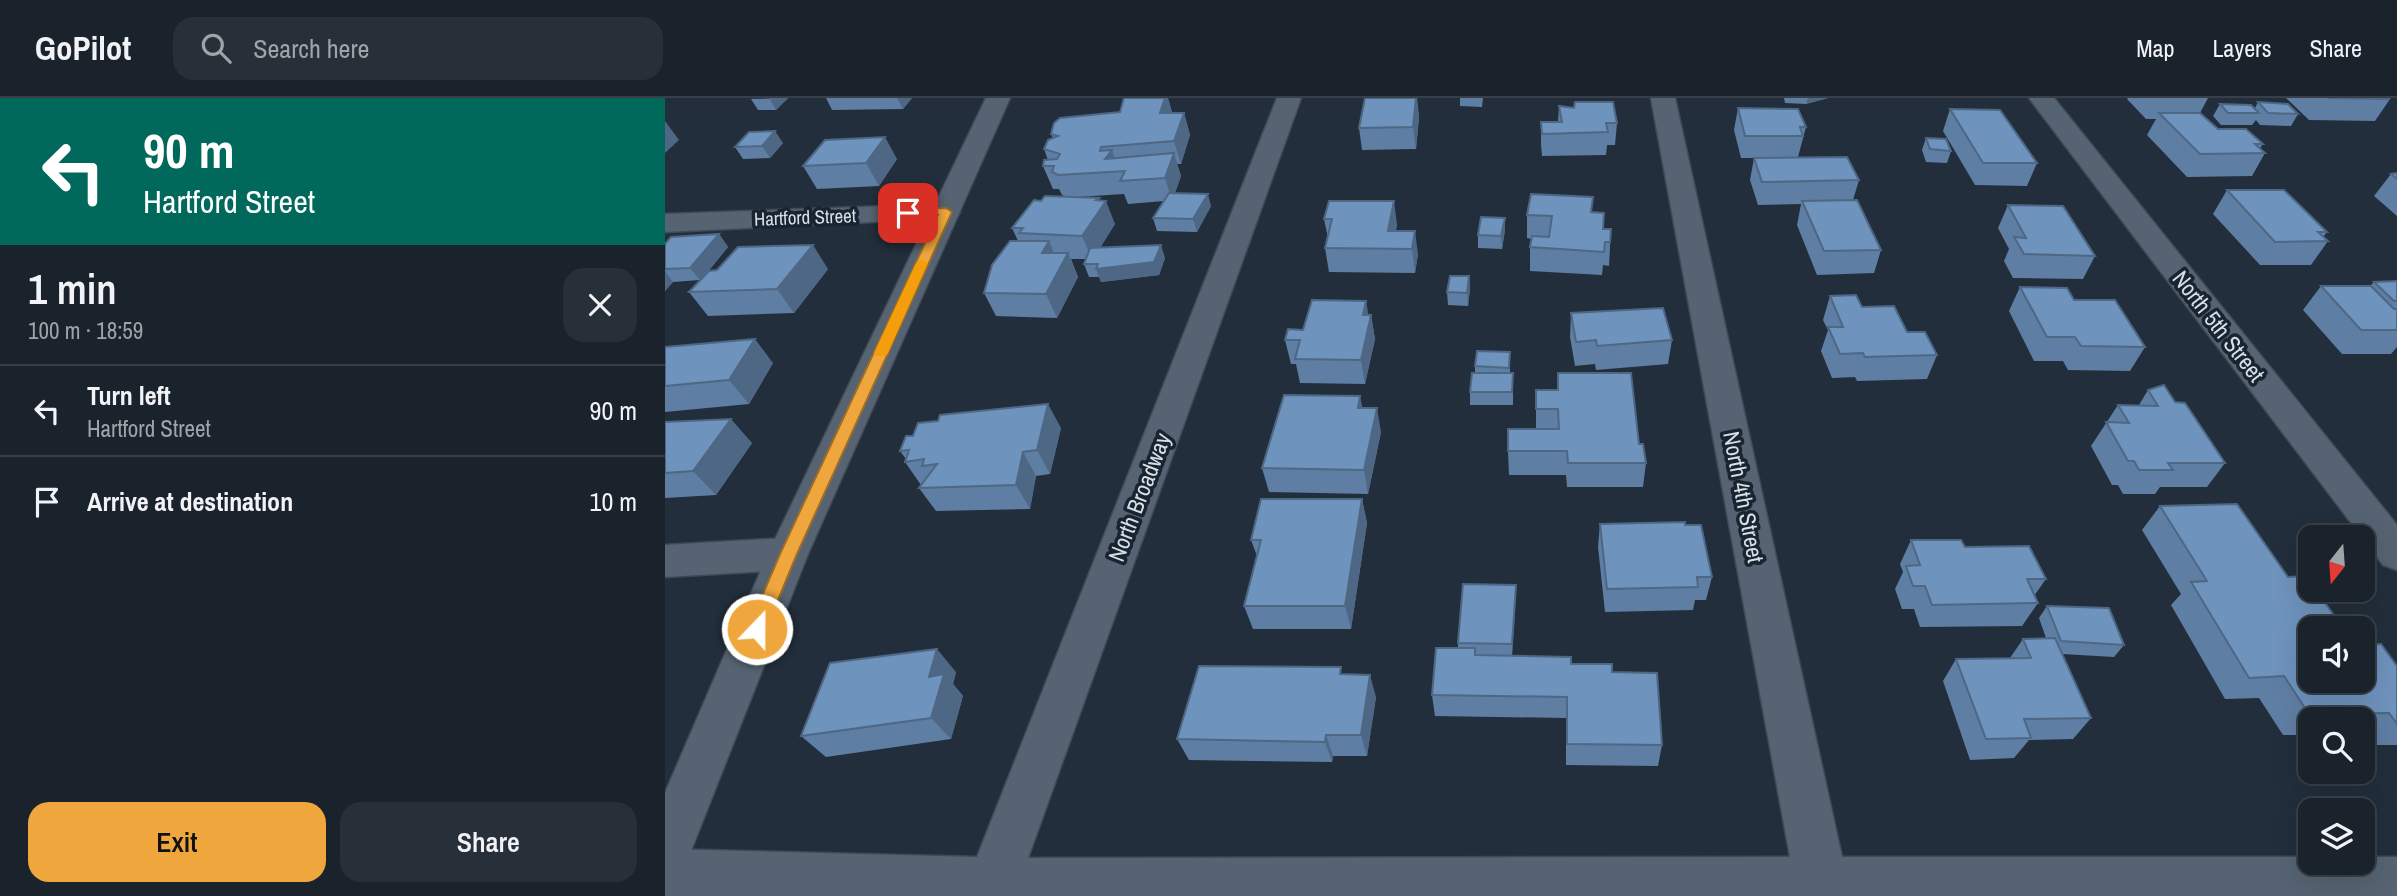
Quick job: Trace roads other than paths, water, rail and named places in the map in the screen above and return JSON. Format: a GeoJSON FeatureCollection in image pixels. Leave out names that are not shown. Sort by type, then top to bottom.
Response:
{"type":"FeatureCollection","features":[{"type":"Feature","properties":{"kind":"street"},"geometry":{"type":"LineString","coordinates":[[665,853],[788,554],[998,98]]}},
{"type":"Feature","properties":{"kind":"street","name":"North Broadway"},"geometry":{"type":"LineString","coordinates":[[990,890],[1289,98]]}},
{"type":"Feature","properties":{"kind":"street","name":"North 4th Street"},"geometry":{"type":"LineString","coordinates":[[1663,98],[1823,890]]}},
{"type":"Feature","properties":{"kind":"street","name":"North 5th Street"},"geometry":{"type":"LineString","coordinates":[[2041,98],[2397,554]]}},
{"type":"Feature","properties":{"kind":"street","name":"Hartford Street"},"geometry":{"type":"LineString","coordinates":[[665,223],[946,212]]}},
{"type":"Feature","properties":{"kind":"street"},"geometry":{"type":"LineString","coordinates":[[665,561],[788,554]]}},
{"type":"Feature","properties":{"kind":"street"},"geometry":{"type":"LineString","coordinates":[[665,875],[990,890],[1823,890],[2397,883]]}}]}
